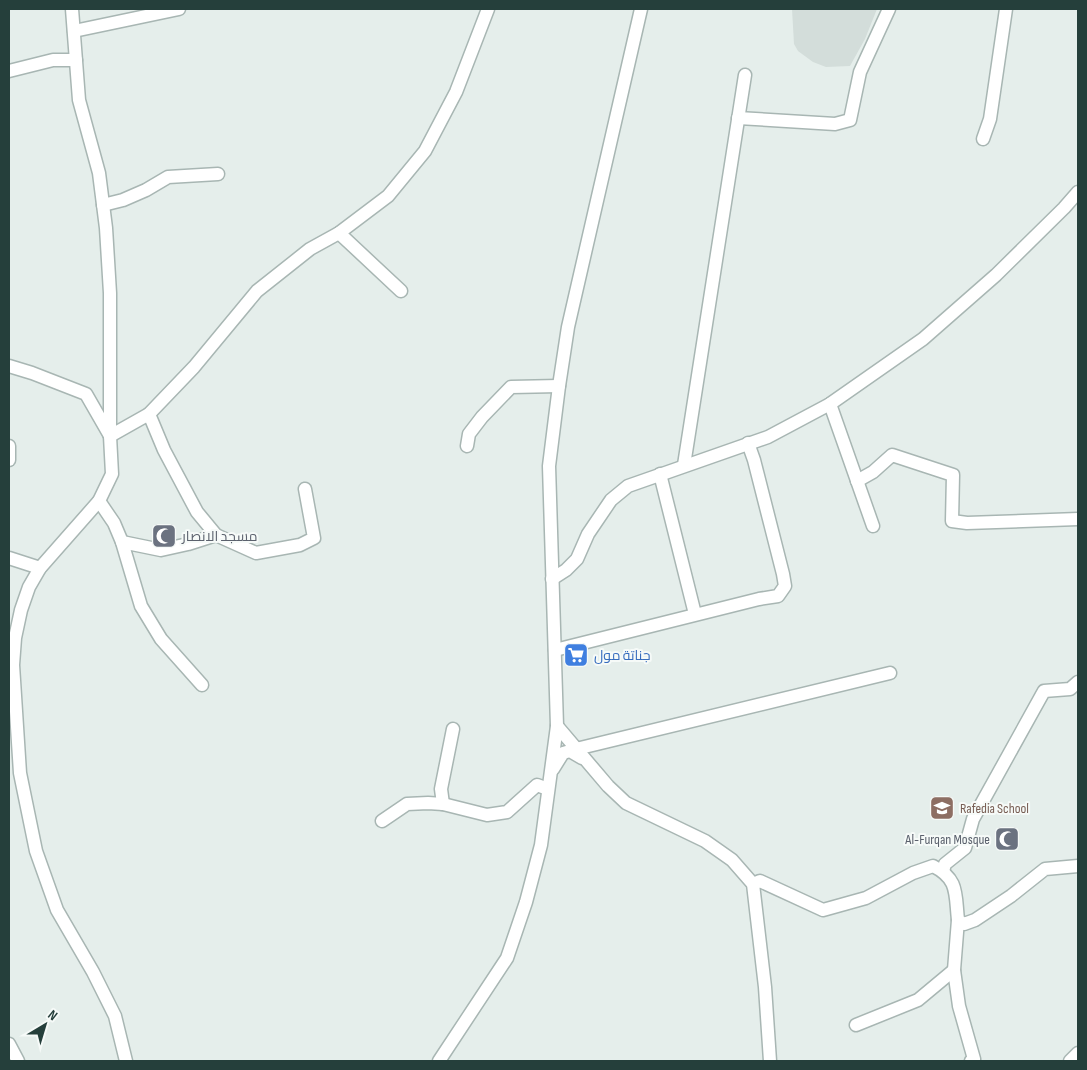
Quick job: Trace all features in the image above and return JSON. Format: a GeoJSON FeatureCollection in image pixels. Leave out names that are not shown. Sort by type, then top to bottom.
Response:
{"type":"FeatureCollection","features":[{"type":"Feature","properties":{"kind":"street"},"geometry":{"type":"LineString","coordinates":[[72,9],[79,100],[100,173],[104,205],[110,293],[110,436],[112,474],[98,501],[40,568],[26,595],[12,638],[13,665],[20,773],[36,851],[57,910],[93,972],[115,1016],[126,1061]]}},
{"type":"Feature","properties":{"kind":"street"},"geometry":{"type":"LineString","coordinates":[[74,31],[180,9]]}},
{"type":"Feature","properties":{"kind":"street"},"geometry":{"type":"LineString","coordinates":[[110,436],[149,414],[194,367],[257,291],[310,249],[339,233],[388,196],[425,151],[456,92],[488,9]]}},
{"type":"Feature","properties":{"kind":"street"},"geometry":{"type":"LineString","coordinates":[[439,1061],[507,958],[526,902],[541,845],[557,726],[549,466],[558,386],[570,319],[641,9]]}},
{"type":"Feature","properties":{"kind":"street"},"geometry":{"type":"LineString","coordinates":[[738,118],[835,124],[850,120],[860,72],[889,9]]}},
{"type":"Feature","properties":{"kind":"street"},"geometry":{"type":"LineString","coordinates":[[983,139],[990,119],[1006,9]]}},
{"type":"Feature","properties":{"kind":"street"},"geometry":{"type":"LineString","coordinates":[[9,71],[52,60],[76,60]]}},
{"type":"Feature","properties":{"kind":"street"},"geometry":{"type":"LineString","coordinates":[[684,465],[745,75]]}},
{"type":"Feature","properties":{"kind":"street"},"geometry":{"type":"LineString","coordinates":[[104,205],[123,200],[168,177],[218,174]]}},
{"type":"Feature","properties":{"kind":"street"},"geometry":{"type":"LineString","coordinates":[[552,579],[566,570],[577,559],[588,534],[611,500],[628,486],[768,436],[830,404],[923,339],[996,275],[1078,192]]}},
{"type":"Feature","properties":{"kind":"street"},"geometry":{"type":"LineString","coordinates":[[339,233],[401,291]]}},
{"type":"Feature","properties":{"kind":"street"},"geometry":{"type":"LineString","coordinates":[[9,366],[86,394],[110,436]]}},
{"type":"Feature","properties":{"kind":"street"},"geometry":{"type":"LineString","coordinates":[[467,446],[469,434],[482,417],[511,387],[558,386]]}},
{"type":"Feature","properties":{"kind":"street"},"geometry":{"type":"LineString","coordinates":[[830,404],[873,526]]}},
{"type":"Feature","properties":{"kind":"street"},"geometry":{"type":"LineString","coordinates":[[149,414],[164,450],[197,512],[216,535],[256,553],[300,545],[314,538],[305,489]]}},
{"type":"Feature","properties":{"kind":"street"},"geometry":{"type":"LineString","coordinates":[[555,650],[694,614],[778,596],[785,586],[783,574],[754,460],[748,444]]}},
{"type":"Feature","properties":{"kind":"street"},"geometry":{"type":"LineString","coordinates":[[9,446],[9,460]]}},
{"type":"Feature","properties":{"kind":"street"},"geometry":{"type":"LineString","coordinates":[[857,480],[873,472],[892,455],[953,475],[952,521],[967,523],[1078,519]]}},
{"type":"Feature","properties":{"kind":"street"},"geometry":{"type":"LineString","coordinates":[[660,474],[694,614]]}},
{"type":"Feature","properties":{"kind":"street"},"geometry":{"type":"LineString","coordinates":[[98,501],[114,523],[122,542],[141,606],[161,639],[202,685]]}},
{"type":"Feature","properties":{"kind":"street"},"geometry":{"type":"LineString","coordinates":[[122,542],[161,550],[216,535]]}},
{"type":"Feature","properties":{"kind":"street"},"geometry":{"type":"LineString","coordinates":[[9,558],[40,568]]}},
{"type":"Feature","properties":{"kind":"street"},"geometry":{"type":"LineString","coordinates":[[550,774],[563,753],[570,751],[580,754],[890,673]]}},
{"type":"Feature","properties":{"kind":"street"},"geometry":{"type":"LineString","coordinates":[[943,871],[946,864],[965,848],[973,818],[1044,691],[1070,689],[1078,682]]}},
{"type":"Feature","properties":{"kind":"street"},"geometry":{"type":"LineString","coordinates":[[557,726],[608,786],[626,804],[706,841],[732,860],[753,884],[765,987],[770,1061]]}},
{"type":"Feature","properties":{"kind":"street"},"geometry":{"type":"LineString","coordinates":[[443,804],[441,789],[453,729]]}},
{"type":"Feature","properties":{"kind":"street"},"geometry":{"type":"LineString","coordinates":[[382,821],[407,804],[443,804],[487,815],[507,812],[537,785],[548,789]]}},
{"type":"Feature","properties":{"kind":"street"},"geometry":{"type":"LineString","coordinates":[[753,884],[760,881],[823,910],[866,898],[913,872],[933,866],[943,871],[954,882],[958,920],[954,970],[959,1006],[974,1058],[971,1061]]}},
{"type":"Feature","properties":{"kind":"street"},"geometry":{"type":"LineString","coordinates":[[958,920],[964,924],[975,920],[1011,896],[1045,869],[1078,866]]}},
{"type":"Feature","properties":{"kind":"street"},"geometry":{"type":"LineString","coordinates":[[856,1025],[918,1000],[954,970]]}},
{"type":"Feature","properties":{"kind":"street"},"geometry":{"type":"LineString","coordinates":[[9,1044],[18,1061]]}},
{"type":"Feature","properties":{"kind":"street"},"geometry":{"type":"LineString","coordinates":[[1070,1061],[1078,1053]]}},
{"type":"Feature","properties":{"kind":"shaded area"},"geometry":{"type":"Polygon","coordinates":[[[792,9],[877,9],[865,39],[850,66],[826,67],[813,62],[798,51],[794,44],[792,9]]]}},
{"type":"Feature","properties":{"kind":"place","name":"مسجد الانصار"},"geometry":{"type":"Point","coordinates":[164,536]}},
{"type":"Feature","properties":{"kind":"place","name":"جناتة مول"},"geometry":{"type":"Point","coordinates":[576,655]}},
{"type":"Feature","properties":{"kind":"place","name":"Rafedia School"},"geometry":{"type":"Point","coordinates":[942,808]}},
{"type":"Feature","properties":{"kind":"place","name":"Al-Furqan Mosque"},"geometry":{"type":"Point","coordinates":[1007,839]}}]}
